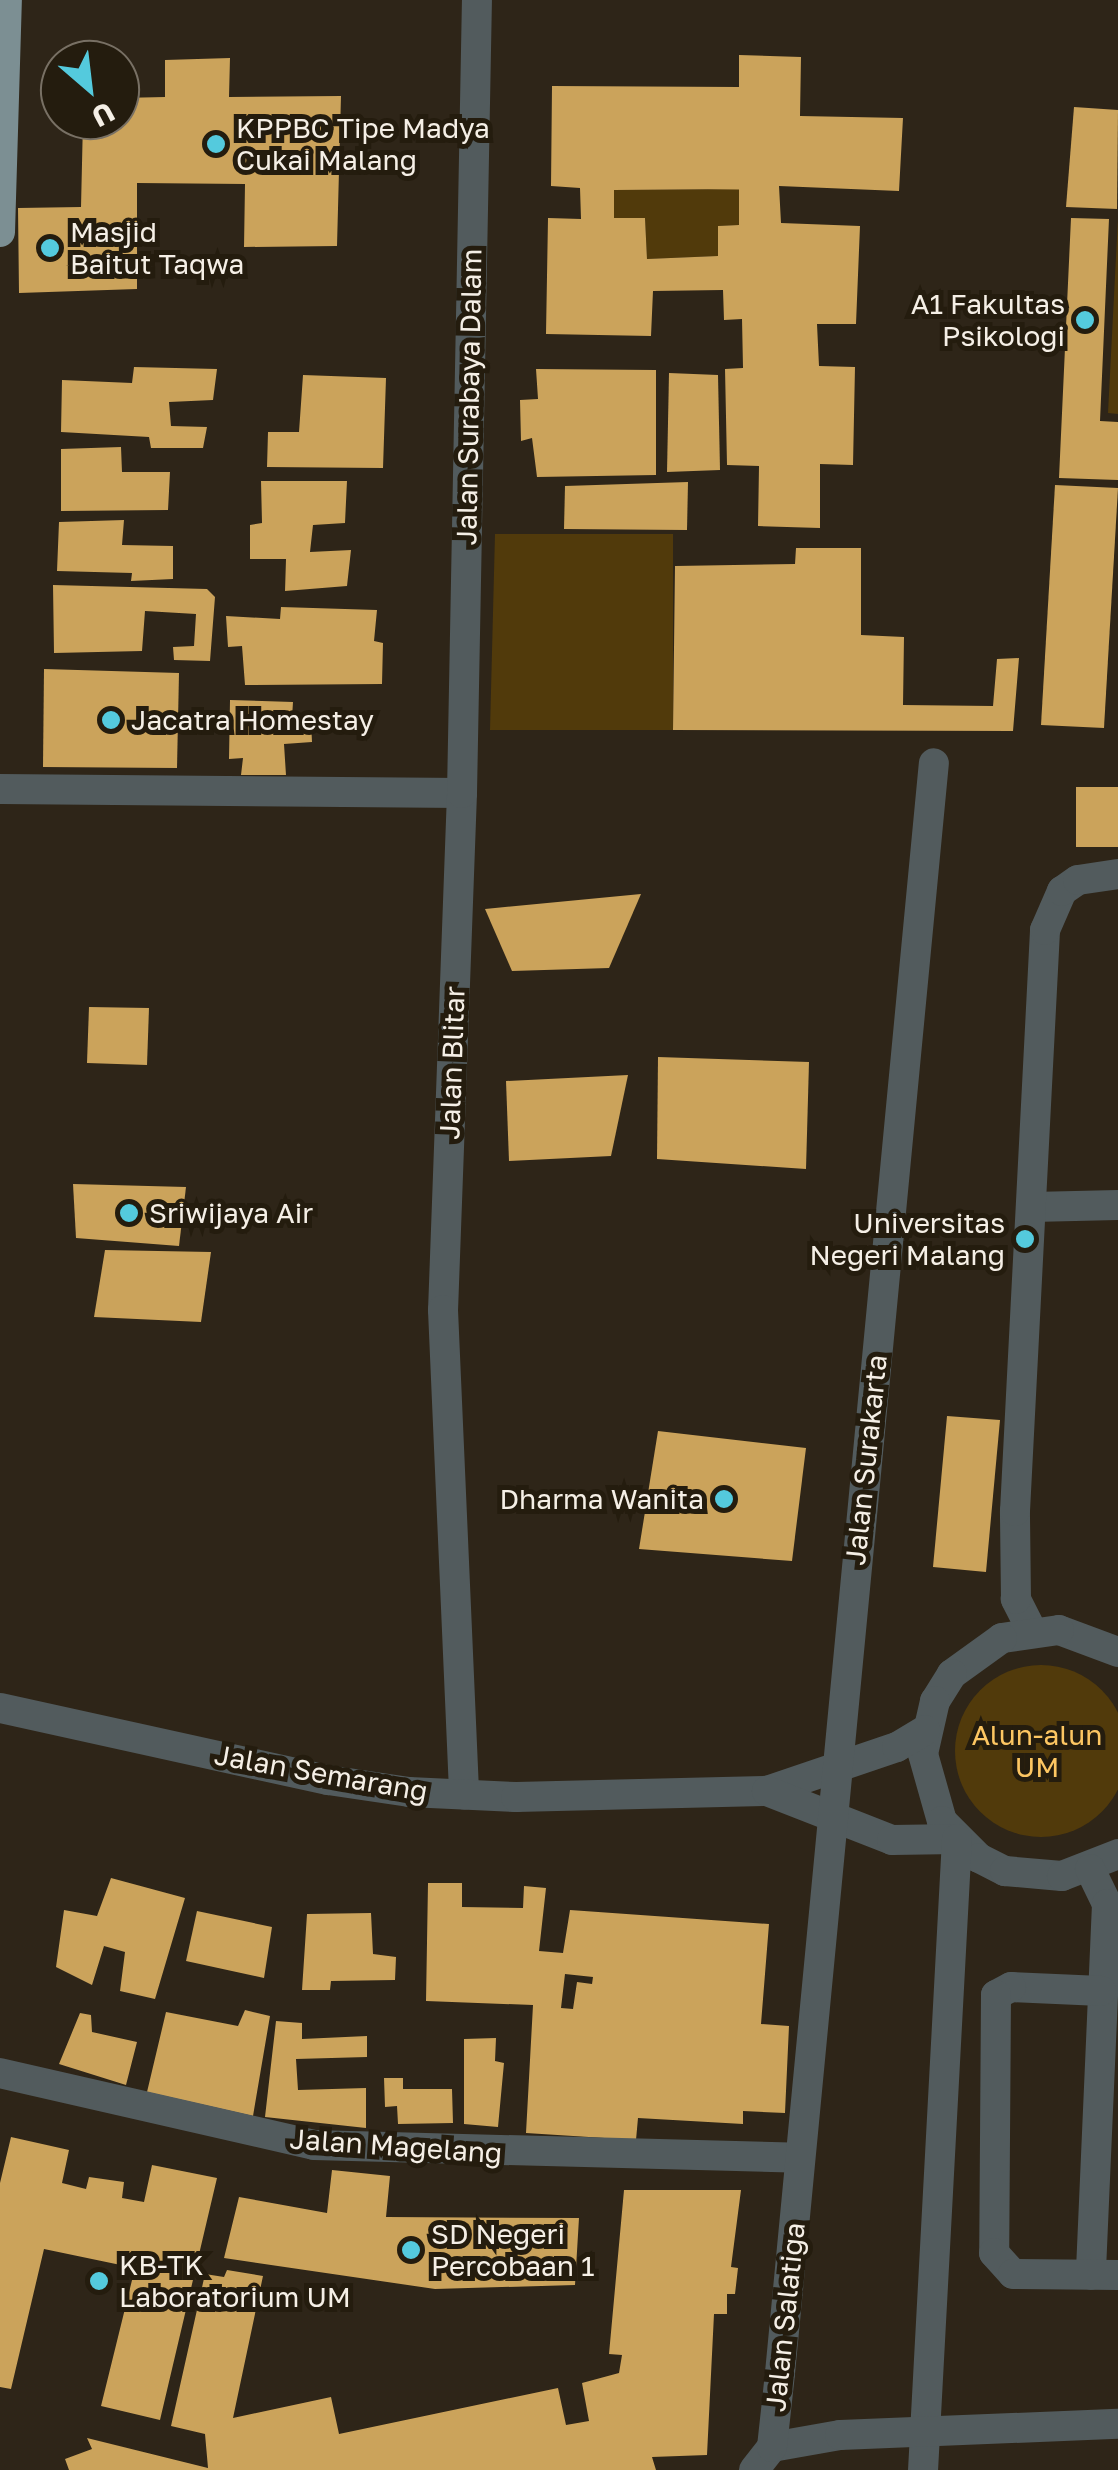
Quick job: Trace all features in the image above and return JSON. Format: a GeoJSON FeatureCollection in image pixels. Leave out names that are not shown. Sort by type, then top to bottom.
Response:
{"type":"FeatureCollection","features":[{"type":"Feature","properties":{"kind":"main road"},"geometry":{"type":"LineString","coordinates":[[0,232],[7,0]]}},
{"type":"Feature","properties":{"kind":"street","name":"Jalan Surabaya Dalam"},"geometry":{"type":"LineString","coordinates":[[462,793],[476,0]]}},
{"type":"Feature","properties":{"kind":"street","name":"Jalan Surakarta"},"geometry":{"type":"LineString","coordinates":[[800,2158],[934,763]]}},
{"type":"Feature","properties":{"kind":"street"},"geometry":{"type":"LineString","coordinates":[[0,789],[462,793]]}},
{"type":"Feature","properties":{"kind":"street","name":"Jalan Blitar"},"geometry":{"type":"LineString","coordinates":[[462,793],[443,1357],[464,1795]]}},
{"type":"Feature","properties":{"kind":"street"},"geometry":{"type":"LineString","coordinates":[[1032,1631],[1016,1599],[1015,1511],[1045,930],[1062,891],[1078,880],[1118,874]]}},
{"type":"Feature","properties":{"kind":"street"},"geometry":{"type":"LineString","coordinates":[[1032,1207],[1118,1205]]}},
{"type":"Feature","properties":{"kind":"street"},"geometry":{"type":"LineString","coordinates":[[1118,1652],[1086,1635],[1032,1631],[1002,1638],[963,1664],[935,1701],[925,1730],[932,1800],[957,1839],[1005,1870],[1034,1876],[1090,1869],[1118,1854]]}},
{"type":"Feature","properties":{"kind":"street","name":"Jalan Semarang"},"geometry":{"type":"LineString","coordinates":[[0,1708],[328,1780],[464,1795],[767,1791],[897,1747],[925,1730]]}},
{"type":"Feature","properties":{"kind":"street","name":"Jalan Semarang"},"geometry":{"type":"LineString","coordinates":[[767,1791],[892,1840],[957,1839]]}},
{"type":"Feature","properties":{"kind":"street"},"geometry":{"type":"LineString","coordinates":[[923,2470],[957,1839]]}},
{"type":"Feature","properties":{"kind":"street"},"geometry":{"type":"LineString","coordinates":[[1090,1869],[1112,1904],[1100,1991],[1105,2275],[1013,2274],[994,2253],[995,2001],[999,1990],[1011,1987],[1100,1991]]}},
{"type":"Feature","properties":{"kind":"street","name":"Jalan Magelang"},"geometry":{"type":"LineString","coordinates":[[0,2072],[314,2145],[800,2158]]}},
{"type":"Feature","properties":{"kind":"street","name":"Jalan Salatiga"},"geometry":{"type":"LineString","coordinates":[[763,2459],[800,2158]]}},
{"type":"Feature","properties":{"kind":"street"},"geometry":{"type":"LineString","coordinates":[[763,2459],[928,2430],[1118,2424]]}},
{"type":"Feature","properties":{"kind":"green space"},"geometry":{"type":"Polygon","coordinates":[[[739,189],[739,225],[718,226],[718,256],[647,259],[645,218],[614,218],[614,190],[739,189]]]}},
{"type":"Feature","properties":{"kind":"green space"},"geometry":{"type":"Polygon","coordinates":[[[1118,218],[1118,414],[1108,413],[1118,218]]]}},
{"type":"Feature","properties":{"kind":"green space"},"geometry":{"type":"Polygon","coordinates":[[[495,534],[673,534],[673,730],[490,730],[495,534]]]}},
{"type":"Feature","properties":{"kind":"green space","name":"Alun-alun UM"},"geometry":{"type":"Polygon","coordinates":[[[1041,1665],[1074,1672],[1102,1690],[1120,1718],[1127,1751],[1120,1784],[1102,1812],[1074,1830],[1041,1837],[1008,1830],[980,1812],[962,1784],[955,1751],[962,1718],[980,1690],[1008,1672],[1041,1665]]]}},
{"type":"Feature","properties":{"kind":"building"},"geometry":{"type":"Polygon","coordinates":[[[739,55],[801,57],[800,116],[903,118],[899,191],[779,186],[781,223],[860,226],[856,324],[817,324],[819,366],[855,367],[853,465],[820,464],[820,528],[758,526],[759,466],[727,465],[725,369],[743,368],[742,319],[724,320],[723,290],[653,291],[651,336],[546,334],[548,218],[581,219],[580,188],[551,186],[552,86],[739,87],[739,55]],[[739,189],[614,190],[614,218],[645,218],[647,259],[718,256],[718,226],[739,225],[739,189]]]}},
{"type":"Feature","properties":{"kind":"building"},"geometry":{"type":"Polygon","coordinates":[[[230,58],[229,97],[341,96],[337,246],[244,247],[245,184],[137,183],[137,289],[19,293],[18,208],[81,207],[83,140],[140,140],[140,98],[165,97],[165,60],[230,58]]]}},
{"type":"Feature","properties":{"kind":"building"},"geometry":{"type":"Polygon","coordinates":[[[1074,107],[1118,110],[1117,209],[1066,207],[1074,107]]]}},
{"type":"Feature","properties":{"kind":"building","name":"A1 Fakultas Psikologi"},"geometry":{"type":"Polygon","coordinates":[[[1071,218],[1109,219],[1100,421],[1118,422],[1118,480],[1059,478],[1071,218]]]}},
{"type":"Feature","properties":{"kind":"building"},"geometry":{"type":"Polygon","coordinates":[[[134,367],[217,369],[213,400],[169,402],[171,426],[207,427],[203,448],[151,448],[149,437],[61,432],[62,380],[132,383],[134,367]]]}},
{"type":"Feature","properties":{"kind":"building"},"geometry":{"type":"Polygon","coordinates":[[[536,369],[656,370],[656,475],[537,477],[532,438],[521,441],[520,400],[538,399],[536,369]]]}},
{"type":"Feature","properties":{"kind":"building"},"geometry":{"type":"Polygon","coordinates":[[[669,373],[718,375],[720,470],[667,472],[669,373]]]}},
{"type":"Feature","properties":{"kind":"building"},"geometry":{"type":"Polygon","coordinates":[[[303,375],[386,378],[383,468],[267,467],[268,432],[299,432],[303,375]]]}},
{"type":"Feature","properties":{"kind":"building"},"geometry":{"type":"Polygon","coordinates":[[[121,447],[122,472],[170,472],[168,510],[61,511],[61,449],[121,447]]]}},
{"type":"Feature","properties":{"kind":"building"},"geometry":{"type":"Polygon","coordinates":[[[261,481],[347,481],[345,523],[313,525],[310,552],[351,550],[347,586],[285,591],[286,559],[250,559],[250,525],[262,523],[261,481]]]}},
{"type":"Feature","properties":{"kind":"building"},"geometry":{"type":"Polygon","coordinates":[[[688,482],[687,530],[564,529],[565,486],[688,482]]]}},
{"type":"Feature","properties":{"kind":"building"},"geometry":{"type":"Polygon","coordinates":[[[1055,485],[1118,488],[1104,728],[1041,725],[1055,485]]]}},
{"type":"Feature","properties":{"kind":"building"},"geometry":{"type":"Polygon","coordinates":[[[124,520],[122,545],[173,546],[173,579],[131,581],[132,573],[57,571],[59,522],[124,520]]]}},
{"type":"Feature","properties":{"kind":"building"},"geometry":{"type":"Polygon","coordinates":[[[796,548],[861,548],[861,635],[904,637],[903,705],[993,706],[997,659],[1019,658],[1013,731],[673,730],[675,566],[795,564],[796,548]]]}},
{"type":"Feature","properties":{"kind":"building"},"geometry":{"type":"Polygon","coordinates":[[[53,585],[207,589],[215,597],[210,661],[174,660],[173,647],[194,646],[196,614],[145,611],[142,651],[54,653],[53,585]]]}},
{"type":"Feature","properties":{"kind":"building"},"geometry":{"type":"Polygon","coordinates":[[[281,607],[377,610],[374,641],[383,643],[382,684],[245,685],[242,646],[228,647],[226,616],[280,619],[281,607]]]}},
{"type":"Feature","properties":{"kind":"building","name":"Jacatra Homestay"},"geometry":{"type":"Polygon","coordinates":[[[44,669],[179,673],[177,768],[43,767],[44,669]]]}},
{"type":"Feature","properties":{"kind":"building"},"geometry":{"type":"Polygon","coordinates":[[[230,700],[293,702],[292,718],[311,720],[312,742],[284,744],[286,775],[241,775],[243,758],[229,759],[230,700]]]}},
{"type":"Feature","properties":{"kind":"building"},"geometry":{"type":"Polygon","coordinates":[[[1076,787],[1118,787],[1118,847],[1076,847],[1076,787]]]}},
{"type":"Feature","properties":{"kind":"building"},"geometry":{"type":"Polygon","coordinates":[[[641,894],[609,968],[512,971],[485,909],[641,894]]]}},
{"type":"Feature","properties":{"kind":"building"},"geometry":{"type":"Polygon","coordinates":[[[89,1007],[149,1008],[147,1065],[87,1063],[89,1007]]]}},
{"type":"Feature","properties":{"kind":"building"},"geometry":{"type":"Polygon","coordinates":[[[658,1057],[809,1062],[806,1169],[657,1159],[658,1057]]]}},
{"type":"Feature","properties":{"kind":"building"},"geometry":{"type":"Polygon","coordinates":[[[628,1075],[611,1156],[509,1161],[506,1081],[628,1075]]]}},
{"type":"Feature","properties":{"kind":"building","name":"Sriwijaya Air"},"geometry":{"type":"Polygon","coordinates":[[[73,1184],[186,1187],[179,1246],[76,1238],[73,1184]]]}},
{"type":"Feature","properties":{"kind":"building"},"geometry":{"type":"Polygon","coordinates":[[[105,1250],[211,1252],[201,1322],[94,1317],[105,1250]]]}},
{"type":"Feature","properties":{"kind":"building"},"geometry":{"type":"Polygon","coordinates":[[[947,1416],[1000,1420],[986,1572],[933,1567],[947,1416]]]}},
{"type":"Feature","properties":{"kind":"building","name":"Dharma Wanita"},"geometry":{"type":"Polygon","coordinates":[[[658,1431],[806,1448],[792,1561],[639,1549],[658,1431]]]}},
{"type":"Feature","properties":{"kind":"building"},"geometry":{"type":"Polygon","coordinates":[[[111,1878],[185,1898],[155,1999],[120,1991],[125,1952],[104,1946],[92,1985],[56,1967],[64,1910],[97,1916],[111,1878]]]}},
{"type":"Feature","properties":{"kind":"building"},"geometry":{"type":"Polygon","coordinates":[[[428,1883],[462,1883],[462,1907],[523,1908],[524,1886],[546,1888],[539,1951],[563,1953],[570,1910],[769,1924],[761,2024],[789,2026],[785,2113],[743,2111],[743,2124],[638,2118],[636,2140],[526,2133],[533,2005],[426,2001],[428,1883]],[[565,1974],[561,2008],[573,2009],[577,1982],[592,1984],[593,1977],[565,1974]]]}},
{"type":"Feature","properties":{"kind":"building"},"geometry":{"type":"Polygon","coordinates":[[[197,1911],[272,1927],[264,1978],[186,1961],[197,1911]]]}},
{"type":"Feature","properties":{"kind":"building"},"geometry":{"type":"Polygon","coordinates":[[[371,1913],[373,1954],[396,1957],[395,1980],[331,1981],[330,1990],[302,1990],[307,1914],[371,1913]]]}},
{"type":"Feature","properties":{"kind":"building"},"geometry":{"type":"Polygon","coordinates":[[[245,2010],[270,2016],[253,2116],[147,2092],[166,2012],[238,2026],[245,2010]]]}},
{"type":"Feature","properties":{"kind":"building"},"geometry":{"type":"Polygon","coordinates":[[[80,2013],[91,2015],[92,2032],[137,2042],[126,2085],[59,2064],[80,2013]]]}},
{"type":"Feature","properties":{"kind":"building"},"geometry":{"type":"Polygon","coordinates":[[[276,2021],[302,2023],[302,2039],[367,2036],[367,2057],[296,2059],[298,2090],[366,2088],[366,2128],[265,2117],[276,2021]]]}},
{"type":"Feature","properties":{"kind":"building"},"geometry":{"type":"Polygon","coordinates":[[[496,2038],[495,2061],[504,2063],[498,2127],[464,2124],[464,2039],[496,2038]]]}},
{"type":"Feature","properties":{"kind":"building"},"geometry":{"type":"Polygon","coordinates":[[[384,2078],[403,2078],[403,2089],[452,2089],[453,2123],[398,2124],[397,2106],[385,2107],[384,2078]]]}},
{"type":"Feature","properties":{"kind":"building"},"geometry":{"type":"Polygon","coordinates":[[[11,2137],[69,2150],[62,2183],[86,2189],[89,2177],[124,2182],[122,2198],[144,2202],[152,2165],[217,2178],[160,2420],[101,2406],[135,2268],[44,2249],[11,2389],[0,2387],[0,2183],[11,2137]]]}},
{"type":"Feature","properties":{"kind":"building"},"geometry":{"type":"Polygon","coordinates":[[[332,2170],[390,2176],[386,2217],[579,2218],[575,2285],[435,2289],[224,2258],[239,2197],[327,2213],[332,2170]]]}},
{"type":"Feature","properties":{"kind":"building"},"geometry":{"type":"Polygon","coordinates":[[[624,2190],[741,2190],[731,2267],[738,2268],[735,2294],[727,2294],[727,2314],[714,2314],[707,2455],[652,2457],[656,2470],[69,2470],[65,2459],[92,2449],[87,2438],[208,2468],[205,2434],[171,2426],[205,2274],[224,2277],[227,2270],[263,2276],[233,2418],[331,2397],[339,2434],[558,2388],[566,2425],[589,2421],[582,2383],[619,2373],[622,2355],[609,2354],[624,2190]]]}},
{"type":"Feature","properties":{"kind":"place","name":"KPPBC Tipe Madya Cukai Malang"},"geometry":{"type":"Point","coordinates":[216,144]}},
{"type":"Feature","properties":{"kind":"place","name":"Masjid Baitut Taqwa"},"geometry":{"type":"Point","coordinates":[50,248]}},
{"type":"Feature","properties":{"kind":"place","name":"A1 Fakultas Psikologi"},"geometry":{"type":"Point","coordinates":[1085,320]}},
{"type":"Feature","properties":{"kind":"place","name":"Jacatra Homestay"},"geometry":{"type":"Point","coordinates":[111,720]}},
{"type":"Feature","properties":{"kind":"place","name":"Sriwijaya Air"},"geometry":{"type":"Point","coordinates":[129,1213]}},
{"type":"Feature","properties":{"kind":"place","name":"Universitas Negeri Malang"},"geometry":{"type":"Point","coordinates":[1025,1239]}},
{"type":"Feature","properties":{"kind":"place","name":"Dharma Wanita"},"geometry":{"type":"Point","coordinates":[724,1499]}},
{"type":"Feature","properties":{"kind":"place","name":"SD Negeri Percobaan 1"},"geometry":{"type":"Point","coordinates":[411,2250]}},
{"type":"Feature","properties":{"kind":"place","name":"KB-TK Laboratorium UM"},"geometry":{"type":"Point","coordinates":[99,2281]}}]}
